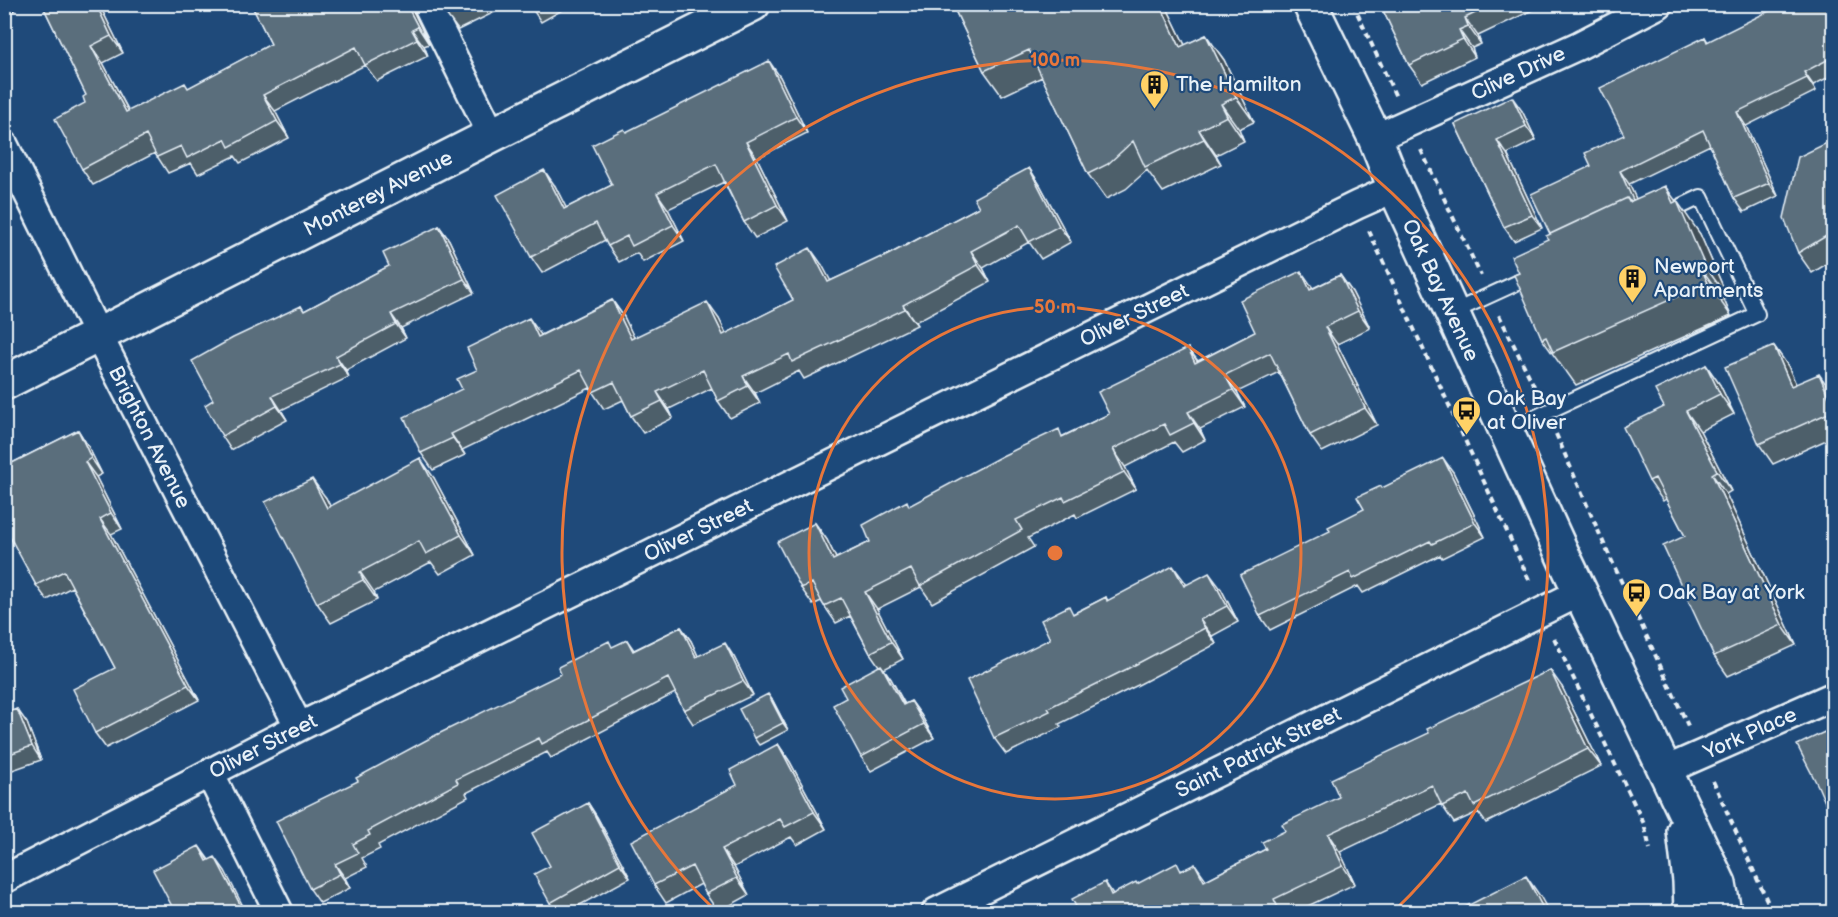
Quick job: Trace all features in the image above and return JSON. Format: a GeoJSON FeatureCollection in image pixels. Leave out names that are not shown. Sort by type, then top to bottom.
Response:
{"type":"FeatureCollection","features":[{"type":"Feature","properties":{"kind":"street"},"geometry":{"type":"LineString","coordinates":[[427,4],[492,135]]}},
{"type":"Feature","properties":{"kind":"street","name":"Monterey Avenue"},"geometry":{"type":"LineString","coordinates":[[4,383],[753,4]]}},
{"type":"Feature","properties":{"kind":"street","name":"Oak Bay Avenue"},"geometry":{"type":"LineString","coordinates":[[1310,4],[1375,138],[1451,313],[1681,802],[1724,903]]}},
{"type":"Feature","properties":{"kind":"street","name":"Clive Drive"},"geometry":{"type":"LineString","coordinates":[[1375,138],[1580,45],[1659,4]]}},
{"type":"Feature","properties":{"kind":"street","name":"Brighton Avenue"},"geometry":{"type":"LineString","coordinates":[[4,145],[98,335],[299,727]]}},
{"type":"Feature","properties":{"kind":"street","name":"Oliver Street"},"geometry":{"type":"LineString","coordinates":[[4,879],[299,727],[1395,188]]}},
{"type":"Feature","properties":{"kind":"street","name":"Saint Patrick Street"},"geometry":{"type":"LineString","coordinates":[[936,912],[1581,592]]}},
{"type":"Feature","properties":{"kind":"street","name":"York Place"},"geometry":{"type":"LineString","coordinates":[[1666,771],[1833,696]]}},
{"type":"Feature","properties":{"kind":"street"},"geometry":{"type":"LineString","coordinates":[[210,774],[279,912]]}},
{"type":"Feature","properties":{"kind":"street"},"geometry":{"type":"LineString","coordinates":[[1681,802],[1690,881],[1691,912]]}},
{"type":"Feature","properties":{"kind":"lane"},"geometry":{"type":"LineString","coordinates":[[4,7],[9,4]]}},
{"type":"Feature","properties":{"kind":"lane"},"geometry":{"type":"LineString","coordinates":[[1506,431],[1757,314],[1701,197],[1648,222]]}},
{"type":"Feature","properties":{"kind":"lane"},"geometry":{"type":"LineString","coordinates":[[1451,313],[1543,271]]}},
{"type":"Feature","properties":{"kind":"path"},"geometry":{"type":"LineString","coordinates":[[1353,4],[1547,413],[1604,544],[1769,905],[1768,912]]}},
{"type":"Feature","properties":{"kind":"path"},"geometry":{"type":"LineString","coordinates":[[1357,205],[1542,611],[1644,824],[1653,858]]}},
{"type":"Feature","properties":{"kind":"building"},"geometry":{"type":"Polygon","coordinates":[[[42,4],[96,4],[111,36],[91,46],[126,112],[185,83],[188,88],[271,44],[251,4],[406,4],[418,27],[412,30],[417,39],[365,65],[356,47],[263,95],[277,121],[229,147],[225,139],[187,158],[181,146],[157,157],[146,135],[82,169],[55,119],[85,103],[83,97],[86,95],[42,4]]]}},
{"type":"Feature","properties":{"kind":"building"},"geometry":{"type":"Polygon","coordinates":[[[441,4],[465,4],[446,14],[441,4]]]}},
{"type":"Feature","properties":{"kind":"building","name":"The Hamilton"},"geometry":{"type":"Polygon","coordinates":[[[952,4],[1160,4],[1180,47],[1206,35],[1236,97],[1221,104],[1227,116],[1199,130],[1204,139],[1145,167],[1133,141],[1108,164],[1088,174],[1029,50],[984,71],[952,4]]]}},
{"type":"Feature","properties":{"kind":"building"},"geometry":{"type":"Polygon","coordinates":[[[1380,4],[1494,4],[1465,18],[1468,26],[1459,30],[1463,39],[1409,65],[1380,4]]]}},
{"type":"Feature","properties":{"kind":"building"},"geometry":{"type":"Polygon","coordinates":[[[1783,4],[1833,4],[1833,57],[1804,72],[1807,78],[1737,112],[1769,183],[1734,198],[1703,130],[1620,171],[1633,200],[1630,202],[1627,198],[1550,234],[1531,194],[1591,166],[1585,153],[1624,135],[1600,88],[1705,37],[1707,42],[1783,4]]]}},
{"type":"Feature","properties":{"kind":"building"},"geometry":{"type":"Polygon","coordinates":[[[769,61],[796,117],[746,142],[777,205],[744,222],[716,164],[657,193],[673,225],[632,246],[627,236],[608,246],[596,223],[531,257],[497,195],[544,170],[564,209],[612,185],[592,145],[624,129],[626,132],[769,61]]]}},
{"type":"Feature","properties":{"kind":"building"},"geometry":{"type":"Polygon","coordinates":[[[1512,97],[1526,126],[1497,140],[1532,215],[1504,227],[1455,124],[1512,97]]]}},
{"type":"Feature","properties":{"kind":"building"},"geometry":{"type":"Polygon","coordinates":[[[1829,142],[1833,152],[1833,232],[1798,253],[1784,218],[1798,157],[1829,142]]]}},
{"type":"Feature","properties":{"kind":"building"},"geometry":{"type":"Polygon","coordinates":[[[1029,168],[1059,226],[1029,242],[1019,225],[971,251],[978,265],[903,305],[905,309],[792,362],[789,354],[743,376],[748,386],[718,401],[703,370],[657,392],[662,401],[631,416],[614,382],[593,392],[581,370],[451,434],[453,438],[421,453],[404,417],[462,389],[457,379],[477,370],[467,348],[529,318],[538,337],[612,300],[631,339],[707,302],[723,335],[793,300],[774,267],[810,248],[828,282],[882,258],[979,207],[974,198],[1029,168]]]}},
{"type":"Feature","properties":{"kind":"building"},"geometry":{"type":"Polygon","coordinates":[[[1665,186],[1673,203],[1677,201],[1705,266],[1701,268],[1708,283],[1553,352],[1546,337],[1542,339],[1514,275],[1519,273],[1511,256],[1548,239],[1546,236],[1627,198],[1629,202],[1665,186]]]}},
{"type":"Feature","properties":{"kind":"building"},"geometry":{"type":"Polygon","coordinates":[[[439,226],[464,279],[391,314],[396,324],[336,356],[340,364],[272,396],[277,406],[222,436],[205,405],[213,400],[192,361],[233,338],[301,306],[304,311],[389,266],[383,253],[439,226]]]}},
{"type":"Feature","properties":{"kind":"building"},"geometry":{"type":"Polygon","coordinates":[[[1301,271],[1310,290],[1340,275],[1358,311],[1325,327],[1365,408],[1310,435],[1270,353],[1225,375],[1233,390],[1188,412],[1194,423],[1170,435],[1164,424],[1113,449],[1124,472],[1065,501],[1063,497],[1016,520],[1022,530],[920,586],[911,569],[865,592],[891,642],[870,653],[841,598],[824,606],[812,583],[801,588],[777,542],[815,523],[833,560],[870,542],[863,525],[907,501],[909,506],[1002,456],[1059,429],[1062,437],[1109,414],[1098,392],[1188,348],[1195,363],[1255,332],[1240,300],[1301,271]]]}},
{"type":"Feature","properties":{"kind":"building"},"geometry":{"type":"Polygon","coordinates":[[[1774,346],[1791,386],[1819,374],[1833,411],[1759,444],[1725,367],[1774,346]]]}},
{"type":"Feature","properties":{"kind":"building"},"geometry":{"type":"Polygon","coordinates":[[[1706,365],[1720,394],[1686,411],[1717,471],[1712,474],[1782,625],[1714,656],[1663,546],[1685,536],[1655,478],[1649,481],[1623,427],[1664,407],[1655,390],[1706,365]]]}},
{"type":"Feature","properties":{"kind":"building"},"geometry":{"type":"Polygon","coordinates":[[[78,430],[91,458],[85,462],[111,513],[100,519],[188,685],[95,733],[73,689],[115,668],[64,571],[36,585],[4,526],[4,467],[78,430]]]}},
{"type":"Feature","properties":{"kind":"building"},"geometry":{"type":"Polygon","coordinates":[[[420,458],[461,535],[426,554],[419,541],[360,572],[363,580],[317,603],[265,502],[312,479],[327,508],[420,458]]]}},
{"type":"Feature","properties":{"kind":"building"},"geometry":{"type":"Polygon","coordinates":[[[1443,458],[1475,523],[1432,544],[1430,541],[1353,579],[1350,572],[1260,616],[1240,575],[1330,531],[1328,527],[1364,509],[1357,497],[1381,486],[1382,488],[1443,458]]]}},
{"type":"Feature","properties":{"kind":"building"},"geometry":{"type":"Polygon","coordinates":[[[1173,566],[1184,586],[1209,573],[1227,606],[1200,620],[1205,628],[1048,708],[1050,711],[994,738],[967,680],[1050,639],[1041,620],[1069,606],[1073,614],[1106,597],[1107,601],[1173,566]]]}},
{"type":"Feature","properties":{"kind":"building"},"geometry":{"type":"Polygon","coordinates":[[[681,627],[696,657],[725,643],[743,681],[684,710],[668,678],[542,744],[539,738],[456,779],[458,783],[368,831],[370,835],[353,844],[358,853],[335,864],[340,874],[310,889],[276,821],[358,781],[356,778],[434,736],[561,674],[558,667],[609,641],[612,647],[627,640],[633,651],[681,627]]]}},
{"type":"Feature","properties":{"kind":"building"},"geometry":{"type":"Polygon","coordinates":[[[881,665],[903,705],[911,701],[924,724],[861,757],[833,705],[846,698],[840,687],[881,665]]]}},
{"type":"Feature","properties":{"kind":"building"},"geometry":{"type":"Polygon","coordinates":[[[1550,670],[1588,749],[1474,806],[1468,794],[1442,806],[1432,785],[1328,834],[1343,866],[1274,899],[1280,912],[1079,912],[1072,899],[1105,882],[1111,895],[1177,863],[1181,871],[1195,864],[1204,881],[1266,849],[1262,842],[1285,831],[1282,824],[1339,797],[1331,779],[1429,733],[1427,729],[1550,670]]]}},
{"type":"Feature","properties":{"kind":"building"},"geometry":{"type":"Polygon","coordinates":[[[768,694],[783,723],[754,738],[739,709],[768,694]]]}},
{"type":"Feature","properties":{"kind":"building"},"geometry":{"type":"Polygon","coordinates":[[[17,709],[32,746],[4,756],[4,714],[17,709]]]}},
{"type":"Feature","properties":{"kind":"building"},"geometry":{"type":"Polygon","coordinates":[[[1833,728],[1833,821],[1797,745],[1833,728]]]}},
{"type":"Feature","properties":{"kind":"building"},"geometry":{"type":"Polygon","coordinates":[[[778,744],[814,812],[785,827],[780,819],[722,849],[737,878],[706,894],[692,866],[654,885],[631,841],[737,785],[730,770],[778,744]]]}},
{"type":"Feature","properties":{"kind":"building"},"geometry":{"type":"Polygon","coordinates":[[[588,803],[620,864],[550,903],[534,874],[550,866],[532,833],[588,803]]]}},
{"type":"Feature","properties":{"kind":"building"},"geometry":{"type":"Polygon","coordinates":[[[199,846],[207,861],[215,857],[244,912],[175,912],[153,870],[199,846]]]}},
{"type":"Feature","properties":{"kind":"building"},"geometry":{"type":"Polygon","coordinates":[[[1526,876],[1545,912],[1468,912],[1465,907],[1526,876]]]}},
{"type":"Feature","properties":{"kind":"place","name":"The Hamilton"},"geometry":{"type":"Point","coordinates":[1155,110]}},
{"type":"Feature","properties":{"kind":"place","name":"Newport Apartments"},"geometry":{"type":"Point","coordinates":[1633,304]}},
{"type":"Feature","properties":{"kind":"place","name":"Oak Bay at Oliver"},"geometry":{"type":"Point","coordinates":[1466,436]}},
{"type":"Feature","properties":{"kind":"place","name":"Oak Bay at York"},"geometry":{"type":"Point","coordinates":[1637,618]}}]}
